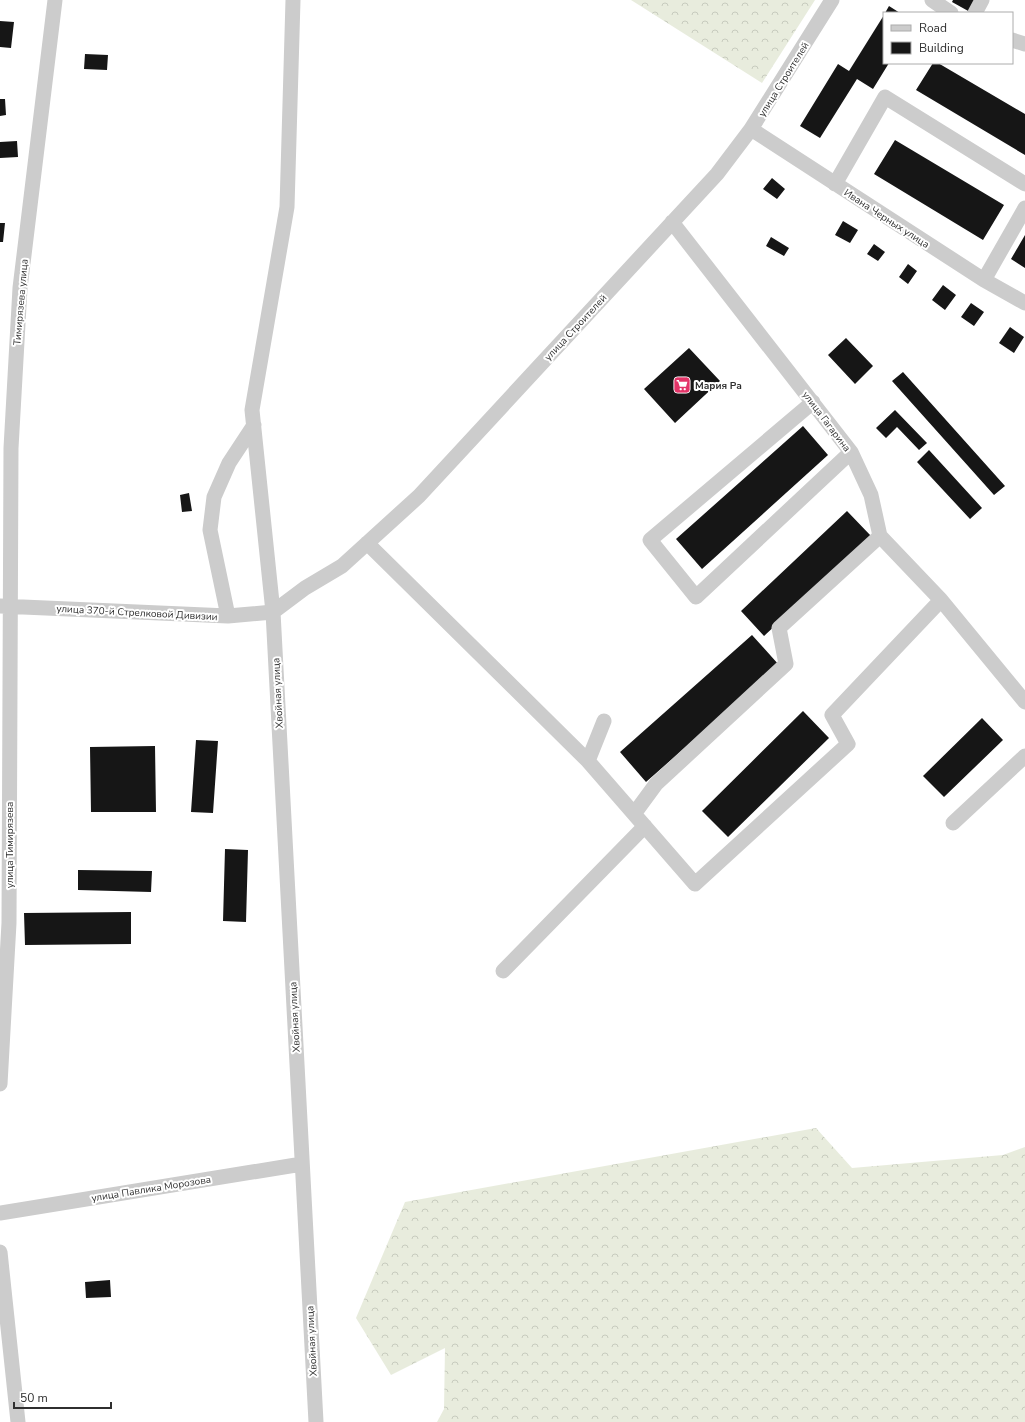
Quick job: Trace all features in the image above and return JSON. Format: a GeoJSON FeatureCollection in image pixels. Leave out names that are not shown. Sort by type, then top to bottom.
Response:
{"type":"FeatureCollection","features":[{"type":"Feature","properties":{"kind":"street","name":"Тимирязева улица"},"geometry":{"type":"LineString","coordinates":[[5,606],[11,448],[20,288],[55,0]]}},
{"type":"Feature","properties":{"kind":"street","name":"Хвойная улица"},"geometry":{"type":"LineString","coordinates":[[293,0],[287,207],[252,410],[273,612],[316,1422]]}},
{"type":"Feature","properties":{"kind":"street","name":"улица Строителей"},"geometry":{"type":"LineString","coordinates":[[273,612],[305,588],[342,566],[419,496],[717,174],[751,130],[832,0]]}},
{"type":"Feature","properties":{"kind":"street"},"geometry":{"type":"LineString","coordinates":[[932,0],[950,12]]}},
{"type":"Feature","properties":{"kind":"street"},"geometry":{"type":"LineString","coordinates":[[976,12],[982,0]]}},
{"type":"Feature","properties":{"kind":"street"},"geometry":{"type":"LineString","coordinates":[[1013,40],[1025,44]]}},
{"type":"Feature","properties":{"kind":"street"},"geometry":{"type":"LineString","coordinates":[[836,184],[885,97],[1025,184]]}},
{"type":"Feature","properties":{"kind":"street","name":"Ивана Черных улица"},"geometry":{"type":"LineString","coordinates":[[751,130],[984,280],[1025,303]]}},
{"type":"Feature","properties":{"kind":"street"},"geometry":{"type":"LineString","coordinates":[[984,280],[1025,208]]}},
{"type":"Feature","properties":{"kind":"street","name":"улица Гагарина"},"geometry":{"type":"LineString","coordinates":[[672,222],[851,452],[870,495],[880,536],[941,600],[1025,702]]}},
{"type":"Feature","properties":{"kind":"street"},"geometry":{"type":"LineString","coordinates":[[813,402],[650,540],[696,597],[851,452]]}},
{"type":"Feature","properties":{"kind":"street"},"geometry":{"type":"LineString","coordinates":[[228,616],[210,530],[214,497],[229,463],[254,425]]}},
{"type":"Feature","properties":{"kind":"street"},"geometry":{"type":"LineString","coordinates":[[634,814],[656,784],[786,664],[779,628],[880,536]]}},
{"type":"Feature","properties":{"kind":"street"},"geometry":{"type":"LineString","coordinates":[[367,543],[588,761],[695,884],[848,744],[832,715],[941,600]]}},
{"type":"Feature","properties":{"kind":"street","name":"улица 370-й Стрелковой Дивизии"},"geometry":{"type":"LineString","coordinates":[[5,606],[228,616],[273,612]]}},
{"type":"Feature","properties":{"kind":"street","name":"улица Тимирязева"},"geometry":{"type":"LineString","coordinates":[[0,1084],[9,923],[5,606]]}},
{"type":"Feature","properties":{"kind":"street"},"geometry":{"type":"LineString","coordinates":[[588,761],[604,721]]}},
{"type":"Feature","properties":{"kind":"street"},"geometry":{"type":"LineString","coordinates":[[953,823],[1025,756]]}},
{"type":"Feature","properties":{"kind":"street"},"geometry":{"type":"LineString","coordinates":[[503,971],[645,826]]}},
{"type":"Feature","properties":{"kind":"street","name":"улица Павлика Морозова"},"geometry":{"type":"LineString","coordinates":[[0,1212],[302,1164]]}},
{"type":"Feature","properties":{"kind":"street"},"geometry":{"type":"LineString","coordinates":[[0,1252],[18,1422]]}},
{"type":"Feature","properties":{"kind":"green space"},"geometry":{"type":"Polygon","coordinates":[[[631,0],[815,0],[762,83],[631,0]]]}},
{"type":"Feature","properties":{"kind":"green space"},"geometry":{"type":"Polygon","coordinates":[[[816,1128],[852,1168],[1003,1155],[1025,1147],[1025,1422],[437,1422],[444,1409],[445,1348],[391,1375],[356,1318],[405,1202],[816,1128]]]}},
{"type":"Feature","properties":{"kind":"building"},"geometry":{"type":"Polygon","coordinates":[[[953,0],[977,0],[970,12],[952,2],[953,0]]]}},
{"type":"Feature","properties":{"kind":"building"},"geometry":{"type":"Polygon","coordinates":[[[889,6],[898,12],[886,12],[889,6]]]}},
{"type":"Feature","properties":{"kind":"building"},"geometry":{"type":"Polygon","coordinates":[[[883,17],[883,64],[888,64],[873,89],[857,79],[820,138],[800,126],[838,64],[849,71],[883,17]]]}},
{"type":"Feature","properties":{"kind":"building"},"geometry":{"type":"Polygon","coordinates":[[[0,21],[14,22],[11,48],[0,47],[0,21]]]}},
{"type":"Feature","properties":{"kind":"building"},"geometry":{"type":"Polygon","coordinates":[[[85,54],[108,55],[107,70],[84,69],[85,54]]]}},
{"type":"Feature","properties":{"kind":"building"},"geometry":{"type":"Polygon","coordinates":[[[932,64],[940,64],[1025,114],[1025,155],[916,90],[932,64]]]}},
{"type":"Feature","properties":{"kind":"building"},"geometry":{"type":"Polygon","coordinates":[[[0,99],[5,99],[6,115],[0,116],[0,99]]]}},
{"type":"Feature","properties":{"kind":"building"},"geometry":{"type":"Polygon","coordinates":[[[895,140],[1004,205],[983,240],[874,174],[895,140]]]}},
{"type":"Feature","properties":{"kind":"building"},"geometry":{"type":"Polygon","coordinates":[[[17,141],[18,157],[0,158],[0,142],[17,141]]]}},
{"type":"Feature","properties":{"kind":"building"},"geometry":{"type":"Polygon","coordinates":[[[772,178],[785,189],[777,199],[763,189],[772,178]]]}},
{"type":"Feature","properties":{"kind":"building"},"geometry":{"type":"Polygon","coordinates":[[[843,221],[858,230],[850,243],[835,235],[843,221]]]}},
{"type":"Feature","properties":{"kind":"building"},"geometry":{"type":"Polygon","coordinates":[[[0,223],[5,223],[3,242],[0,242],[0,223]]]}},
{"type":"Feature","properties":{"kind":"building"},"geometry":{"type":"Polygon","coordinates":[[[1025,235],[1025,268],[1011,259],[1025,235]]]}},
{"type":"Feature","properties":{"kind":"building"},"geometry":{"type":"Polygon","coordinates":[[[771,237],[789,248],[784,256],[766,246],[771,237]]]}},
{"type":"Feature","properties":{"kind":"building"},"geometry":{"type":"Polygon","coordinates":[[[874,244],[885,252],[878,261],[867,254],[874,244]]]}},
{"type":"Feature","properties":{"kind":"building"},"geometry":{"type":"Polygon","coordinates":[[[908,264],[917,271],[908,284],[899,277],[908,264]]]}},
{"type":"Feature","properties":{"kind":"building"},"geometry":{"type":"Polygon","coordinates":[[[943,285],[956,295],[945,310],[932,300],[943,285]]]}},
{"type":"Feature","properties":{"kind":"building"},"geometry":{"type":"Polygon","coordinates":[[[971,303],[984,312],[974,326],[961,317],[971,303]]]}},
{"type":"Feature","properties":{"kind":"building"},"geometry":{"type":"Polygon","coordinates":[[[1010,327],[1024,337],[1014,353],[999,343],[1010,327]]]}},
{"type":"Feature","properties":{"kind":"building"},"geometry":{"type":"Polygon","coordinates":[[[846,338],[873,366],[855,384],[828,355],[846,338]]]}},
{"type":"Feature","properties":{"kind":"building","name":"Мария Ра"},"geometry":{"type":"Polygon","coordinates":[[[689,348],[720,381],[675,423],[644,389],[689,348]]]}},
{"type":"Feature","properties":{"kind":"building"},"geometry":{"type":"Polygon","coordinates":[[[903,372],[1005,486],[994,495],[892,381],[903,372]]]}},
{"type":"Feature","properties":{"kind":"building"},"geometry":{"type":"Polygon","coordinates":[[[895,410],[927,443],[919,450],[897,427],[886,438],[876,428],[895,410]]]}},
{"type":"Feature","properties":{"kind":"building"},"geometry":{"type":"Polygon","coordinates":[[[803,426],[828,455],[702,569],[676,539],[803,426]]]}},
{"type":"Feature","properties":{"kind":"building"},"geometry":{"type":"Polygon","coordinates":[[[929,450],[982,508],[970,519],[917,462],[929,450]]]}},
{"type":"Feature","properties":{"kind":"building"},"geometry":{"type":"Polygon","coordinates":[[[189,493],[192,511],[182,512],[180,495],[189,493]]]}},
{"type":"Feature","properties":{"kind":"building"},"geometry":{"type":"Polygon","coordinates":[[[847,511],[871,536],[764,636],[741,611],[847,511]]]}},
{"type":"Feature","properties":{"kind":"building"},"geometry":{"type":"Polygon","coordinates":[[[752,635],[779,665],[646,782],[620,752],[752,635]]]}},
{"type":"Feature","properties":{"kind":"building"},"geometry":{"type":"Polygon","coordinates":[[[803,711],[829,738],[728,837],[702,811],[803,711]]]}},
{"type":"Feature","properties":{"kind":"building"},"geometry":{"type":"Polygon","coordinates":[[[982,718],[1003,740],[944,797],[923,776],[982,718]]]}},
{"type":"Feature","properties":{"kind":"building"},"geometry":{"type":"Polygon","coordinates":[[[196,740],[218,741],[213,813],[191,812],[196,740]]]}},
{"type":"Feature","properties":{"kind":"building"},"geometry":{"type":"Polygon","coordinates":[[[155,746],[156,812],[91,812],[90,747],[155,746]]]}},
{"type":"Feature","properties":{"kind":"building"},"geometry":{"type":"Polygon","coordinates":[[[225,849],[248,850],[246,922],[223,921],[225,849]]]}},
{"type":"Feature","properties":{"kind":"building"},"geometry":{"type":"Polygon","coordinates":[[[78,870],[152,871],[151,892],[78,890],[78,870]]]}},
{"type":"Feature","properties":{"kind":"building"},"geometry":{"type":"Polygon","coordinates":[[[131,912],[131,944],[25,945],[24,913],[131,912]]]}},
{"type":"Feature","properties":{"kind":"building"},"geometry":{"type":"Polygon","coordinates":[[[110,1280],[111,1297],[86,1298],[85,1282],[110,1280]]]}},
{"type":"Feature","properties":{"kind":"place","name":"Мария Ра"},"geometry":{"type":"Point","coordinates":[682,385]}}]}
